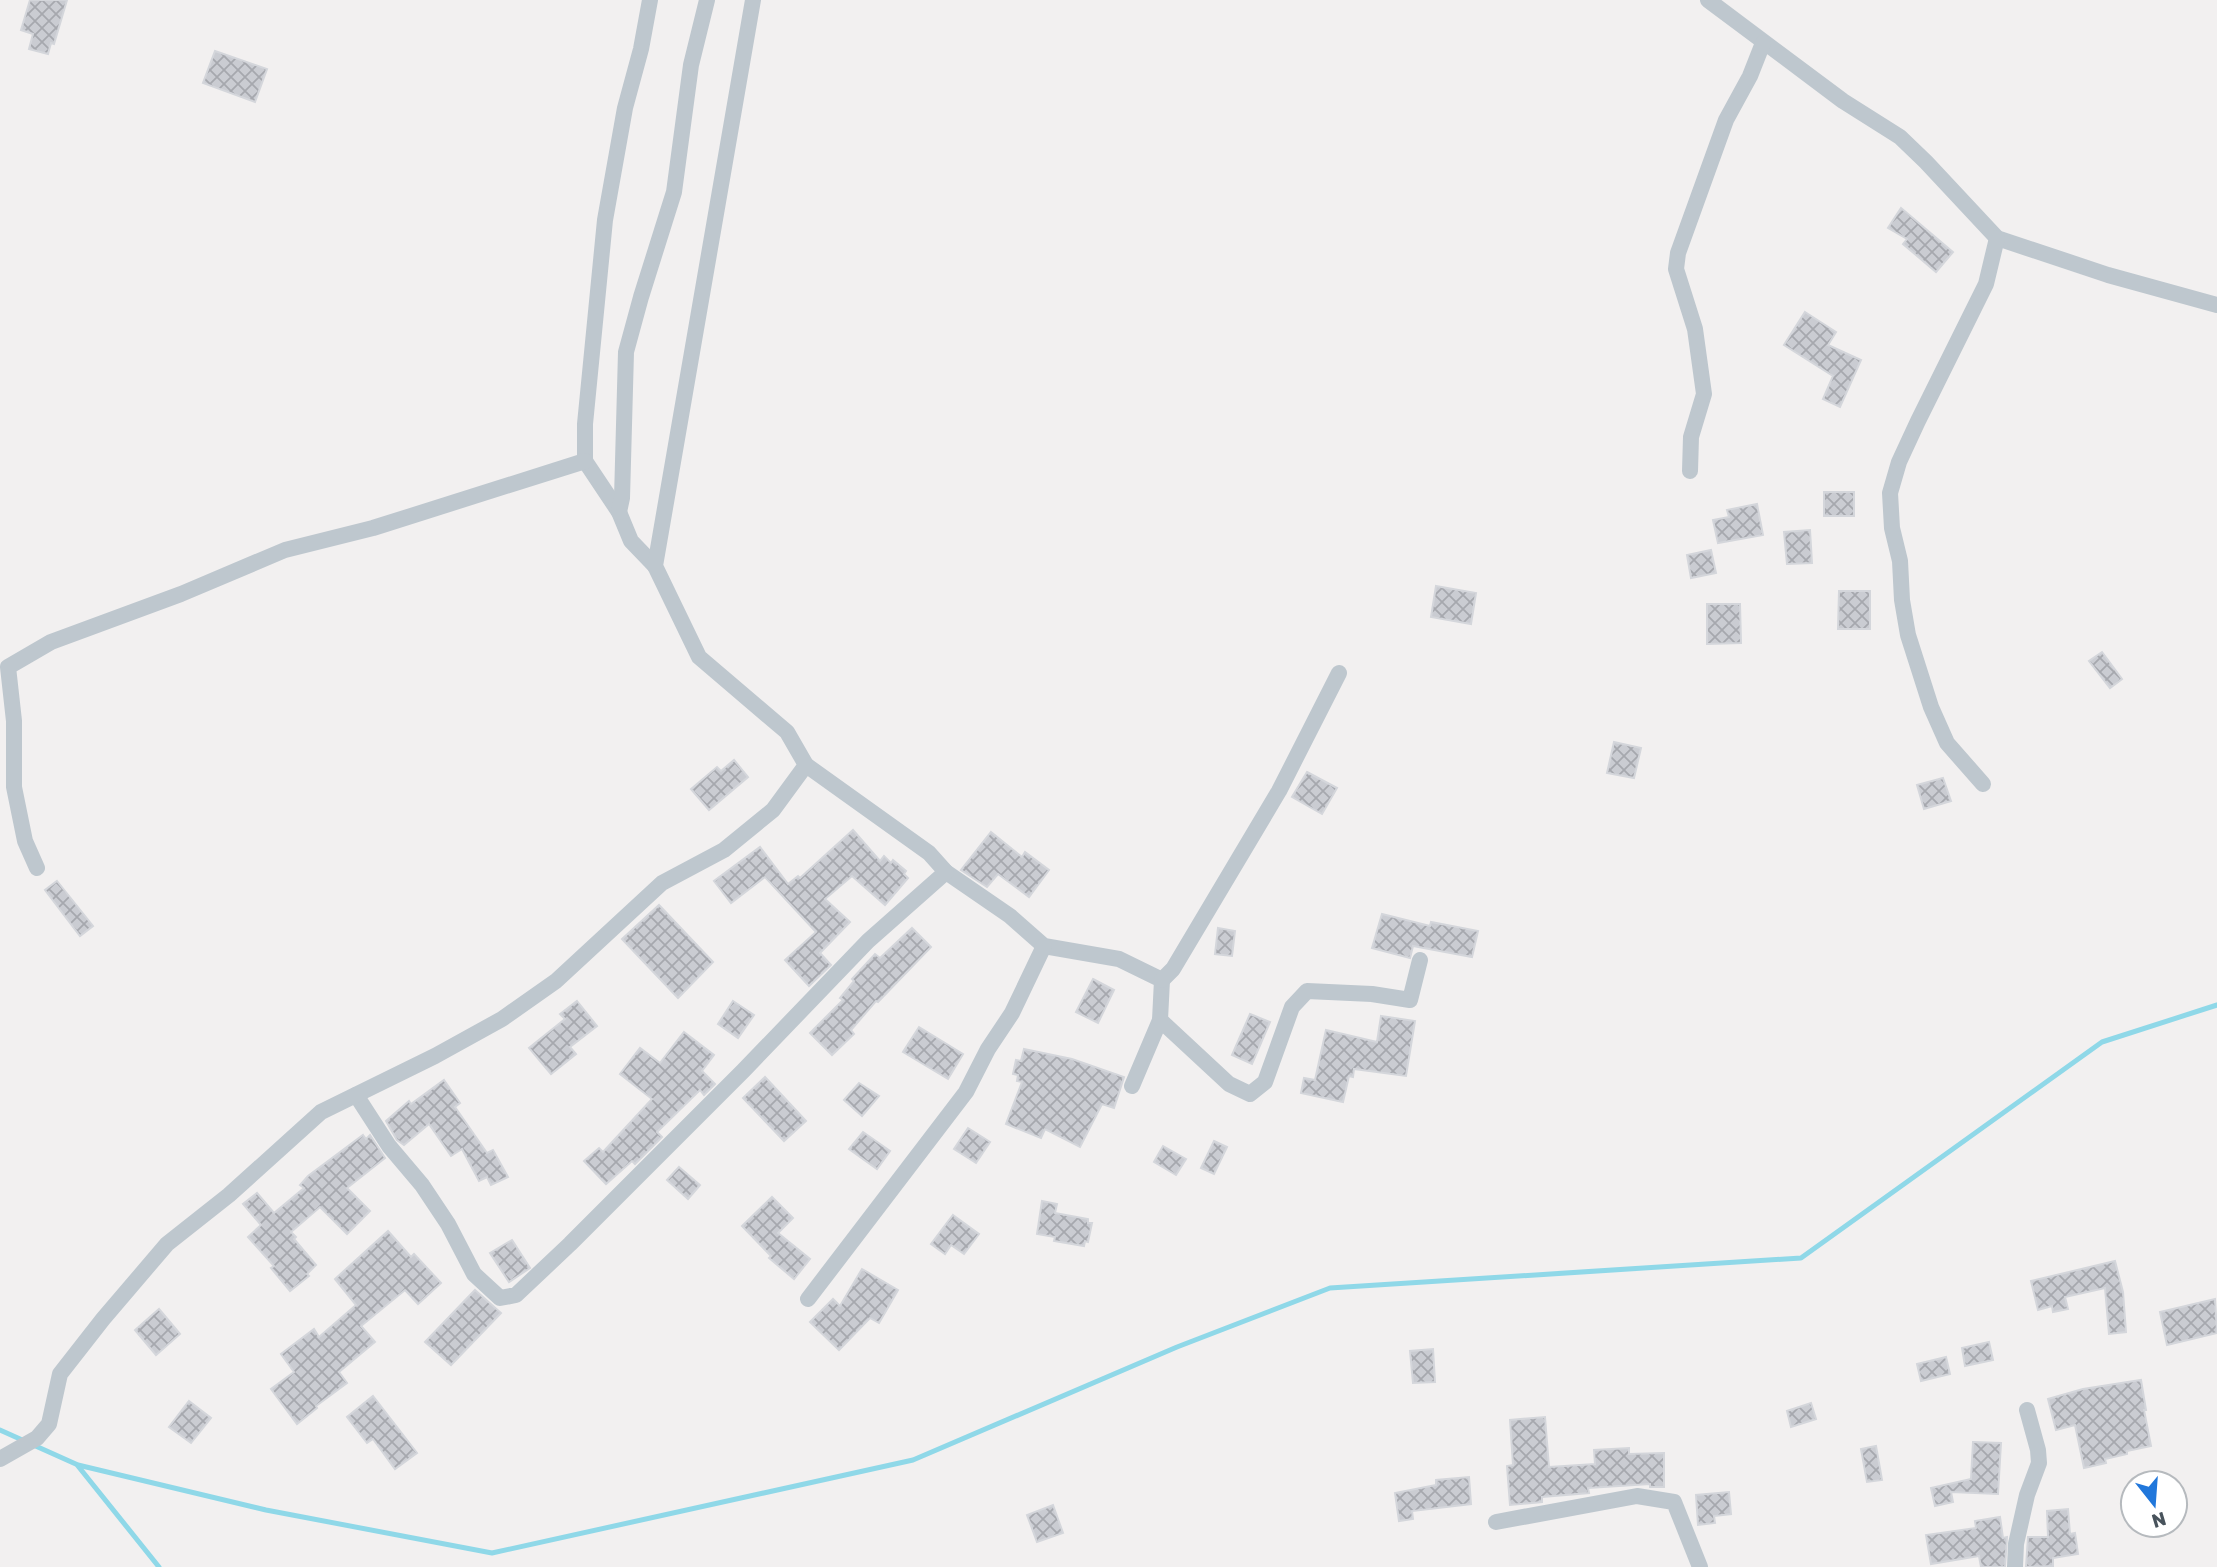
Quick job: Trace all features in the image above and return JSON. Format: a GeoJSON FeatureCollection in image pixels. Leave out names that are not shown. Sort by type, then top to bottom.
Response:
{"type":"FeatureCollection","features":[{"type":"Feature","properties":{"kind":"street"},"geometry":{"type":"LineString","coordinates":[[650,0],[625,108],[605,220],[586,411],[585,461],[619,512],[631,541],[655,566],[699,657],[787,732],[806,765],[929,853],[946,872],[1010,916],[1044,946],[1119,959],[1162,980]]}},
{"type":"Feature","properties":{"kind":"street"},"geometry":{"type":"LineString","coordinates":[[619,512],[622,498],[626,352],[674,192],[691,65],[706,0]]}},
{"type":"Feature","properties":{"kind":"street"},"geometry":{"type":"LineString","coordinates":[[655,566],[753,0]]}},
{"type":"Feature","properties":{"kind":"street"},"geometry":{"type":"LineString","coordinates":[[1708,0],[1843,101],[1900,137],[1997,238],[2108,275],[2217,305]]}},
{"type":"Feature","properties":{"kind":"street"},"geometry":{"type":"LineString","coordinates":[[1690,471],[1691,437],[1704,394],[1695,329],[1676,269],[1678,253],[1726,120],[1750,76],[1763,43]]}},
{"type":"Feature","properties":{"kind":"street"},"geometry":{"type":"LineString","coordinates":[[1983,784],[1947,743],[1931,707],[1908,635],[1902,600],[1900,561],[1892,528],[1890,493],[1899,462],[1986,284],[1997,238]]}},
{"type":"Feature","properties":{"kind":"street"},"geometry":{"type":"LineString","coordinates":[[37,868],[25,841],[14,787],[14,722],[4,666],[51,642],[181,594],[285,550],[373,528],[585,461]]}},
{"type":"Feature","properties":{"kind":"street"},"geometry":{"type":"LineString","coordinates":[[1132,1086],[1160,1020],[1162,980],[1173,969],[1279,791],[1339,673]]}},
{"type":"Feature","properties":{"kind":"street"},"geometry":{"type":"LineString","coordinates":[[0,1459],[37,1438],[49,1424],[60,1374],[167,1244],[229,1195],[321,1112],[435,1056],[502,1019],[556,981],[662,883],[724,850],[773,810],[806,765]]}},
{"type":"Feature","properties":{"kind":"street"},"geometry":{"type":"LineString","coordinates":[[356,1095],[389,1146],[422,1185],[449,1224],[479,1280],[500,1298],[516,1295],[743,1071],[868,941],[946,872]]}},
{"type":"Feature","properties":{"kind":"street"},"geometry":{"type":"LineString","coordinates":[[808,1299],[965,1092],[988,1049],[1012,1013],[1044,946]]}},
{"type":"Feature","properties":{"kind":"street"},"geometry":{"type":"LineString","coordinates":[[1160,1020],[1229,1084],[1250,1094],[1265,1082],[1292,1007],[1307,991],[1372,993],[1410,1000],[1420,960]]}},
{"type":"Feature","properties":{"kind":"street"},"geometry":{"type":"LineString","coordinates":[[2015,1567],[2021,1520],[2039,1463],[2039,1450],[2027,1410]]}},
{"type":"Feature","properties":{"kind":"street"},"geometry":{"type":"LineString","coordinates":[[1496,1522],[1637,1496],[1674,1502],[1700,1567]]}},
{"type":"Feature","properties":{"kind":"building"},"geometry":{"type":"Polygon","coordinates":[[[30,0],[67,0],[54,44],[51,43],[48,54],[29,49],[33,34],[21,30],[30,0]]]}},
{"type":"Feature","properties":{"kind":"building"},"geometry":{"type":"Polygon","coordinates":[[[215,51],[267,69],[255,102],[203,83],[215,51]]]}},
{"type":"Feature","properties":{"kind":"building"},"geometry":{"type":"Polygon","coordinates":[[[1901,208],[1953,252],[1936,272],[1903,244],[1907,239],[1888,228],[1901,208]]]}},
{"type":"Feature","properties":{"kind":"building"},"geometry":{"type":"Polygon","coordinates":[[[1805,312],[1836,332],[1828,345],[1861,360],[1840,407],[1823,399],[1833,376],[1784,345],[1805,312]]]}},
{"type":"Feature","properties":{"kind":"building"},"geometry":{"type":"Polygon","coordinates":[[[1824,492],[1854,492],[1854,516],[1824,516],[1824,492]]]}},
{"type":"Feature","properties":{"kind":"building"},"geometry":{"type":"Polygon","coordinates":[[[1757,504],[1763,535],[1718,543],[1713,520],[1729,517],[1727,510],[1757,504]]]}},
{"type":"Feature","properties":{"kind":"building"},"geometry":{"type":"Polygon","coordinates":[[[1810,530],[1812,563],[1787,564],[1784,532],[1810,530]]]}},
{"type":"Feature","properties":{"kind":"building"},"geometry":{"type":"Polygon","coordinates":[[[1711,550],[1716,573],[1691,578],[1687,555],[1711,550]]]}},
{"type":"Feature","properties":{"kind":"building"},"geometry":{"type":"Polygon","coordinates":[[[1436,586],[1476,593],[1471,624],[1431,617],[1436,586]]]}},
{"type":"Feature","properties":{"kind":"building"},"geometry":{"type":"Polygon","coordinates":[[[1839,591],[1870,591],[1870,629],[1838,629],[1839,591]]]}},
{"type":"Feature","properties":{"kind":"building"},"geometry":{"type":"Polygon","coordinates":[[[1707,604],[1740,604],[1741,643],[1707,644],[1707,604]]]}},
{"type":"Feature","properties":{"kind":"building"},"geometry":{"type":"Polygon","coordinates":[[[2102,652],[2122,679],[2110,688],[2089,661],[2102,652]]]}},
{"type":"Feature","properties":{"kind":"building"},"geometry":{"type":"Polygon","coordinates":[[[1614,742],[1641,748],[1634,778],[1607,773],[1614,742]]]}},
{"type":"Feature","properties":{"kind":"building"},"geometry":{"type":"Polygon","coordinates":[[[734,760],[748,777],[709,810],[691,789],[717,767],[721,771],[734,760]]]}},
{"type":"Feature","properties":{"kind":"building"},"geometry":{"type":"Polygon","coordinates":[[[1307,772],[1337,788],[1322,814],[1292,797],[1307,772]]]}},
{"type":"Feature","properties":{"kind":"building"},"geometry":{"type":"Polygon","coordinates":[[[1943,778],[1951,801],[1924,809],[1917,785],[1943,778]]]}},
{"type":"Feature","properties":{"kind":"building"},"geometry":{"type":"Polygon","coordinates":[[[853,830],[880,861],[884,856],[891,863],[893,860],[906,871],[904,874],[908,878],[885,905],[852,876],[825,899],[850,922],[820,953],[831,965],[809,986],[785,960],[816,932],[765,877],[731,903],[714,881],[760,847],[788,884],[798,876],[800,878],[853,830]]]}},
{"type":"Feature","properties":{"kind":"building"},"geometry":{"type":"Polygon","coordinates":[[[991,832],[1022,857],[1025,852],[1049,870],[1029,897],[998,874],[987,887],[961,870],[991,832]]]}},
{"type":"Feature","properties":{"kind":"building"},"geometry":{"type":"Polygon","coordinates":[[[57,881],[93,926],[80,936],[45,890],[57,881]]]}},
{"type":"Feature","properties":{"kind":"building"},"geometry":{"type":"Polygon","coordinates":[[[659,905],[713,962],[678,998],[622,939],[659,905]]]}},
{"type":"Feature","properties":{"kind":"building"},"geometry":{"type":"Polygon","coordinates":[[[1382,914],[1430,926],[1431,922],[1478,931],[1472,957],[1413,946],[1410,958],[1372,948],[1382,914]]]}},
{"type":"Feature","properties":{"kind":"building"},"geometry":{"type":"Polygon","coordinates":[[[912,928],[931,947],[878,1002],[876,1001],[851,1030],[854,1034],[832,1055],[810,1033],[843,1000],[840,998],[854,981],[852,979],[875,954],[880,958],[912,928]]]}},
{"type":"Feature","properties":{"kind":"building"},"geometry":{"type":"Polygon","coordinates":[[[1218,928],[1235,931],[1232,956],[1215,954],[1218,928]]]}},
{"type":"Feature","properties":{"kind":"building"},"geometry":{"type":"Polygon","coordinates":[[[1093,979],[1114,990],[1098,1023],[1076,1012],[1093,979]]]}},
{"type":"Feature","properties":{"kind":"building"},"geometry":{"type":"Polygon","coordinates":[[[577,1001],[597,1026],[570,1047],[576,1054],[551,1074],[529,1048],[565,1019],[560,1014],[577,1001]]]}},
{"type":"Feature","properties":{"kind":"building"},"geometry":{"type":"Polygon","coordinates":[[[733,1001],[754,1015],[738,1038],[718,1024],[733,1001]]]}},
{"type":"Feature","properties":{"kind":"building"},"geometry":{"type":"Polygon","coordinates":[[[1250,1014],[1270,1022],[1252,1064],[1232,1055],[1250,1014]]]}},
{"type":"Feature","properties":{"kind":"building"},"geometry":{"type":"Polygon","coordinates":[[[1381,1016],[1415,1021],[1406,1076],[1354,1069],[1353,1077],[1349,1076],[1343,1102],[1301,1093],[1304,1078],[1315,1080],[1326,1030],[1377,1042],[1381,1016]]]}},
{"type":"Feature","properties":{"kind":"building"},"geometry":{"type":"Polygon","coordinates":[[[919,1027],[963,1054],[948,1079],[903,1052],[919,1027]]]}},
{"type":"Feature","properties":{"kind":"building"},"geometry":{"type":"Polygon","coordinates":[[[684,1032],[714,1055],[702,1071],[715,1084],[704,1095],[700,1090],[657,1132],[662,1137],[635,1164],[632,1161],[606,1184],[584,1161],[599,1148],[603,1152],[652,1099],[620,1074],[640,1048],[660,1063],[684,1032]]]}},
{"type":"Feature","properties":{"kind":"building"},"geometry":{"type":"Polygon","coordinates":[[[1024,1049],[1072,1059],[1124,1077],[1114,1108],[1102,1104],[1080,1147],[1045,1129],[1041,1138],[1006,1124],[1022,1082],[1017,1081],[1018,1075],[1013,1074],[1016,1060],[1021,1061],[1024,1049]]]}},
{"type":"Feature","properties":{"kind":"building"},"geometry":{"type":"Polygon","coordinates":[[[765,1077],[806,1121],[784,1141],[743,1098],[765,1077]]]}},
{"type":"Feature","properties":{"kind":"building"},"geometry":{"type":"Polygon","coordinates":[[[444,1080],[460,1103],[455,1107],[487,1153],[493,1150],[508,1177],[491,1185],[487,1177],[479,1181],[462,1149],[451,1156],[429,1124],[404,1145],[397,1140],[386,1121],[409,1101],[411,1104],[444,1080]]]}},
{"type":"Feature","properties":{"kind":"building"},"geometry":{"type":"Polygon","coordinates":[[[859,1083],[879,1096],[862,1116],[844,1100],[859,1083]]]}},
{"type":"Feature","properties":{"kind":"building"},"geometry":{"type":"Polygon","coordinates":[[[968,1128],[990,1142],[976,1163],[954,1149],[968,1128]]]}},
{"type":"Feature","properties":{"kind":"building"},"geometry":{"type":"Polygon","coordinates":[[[863,1132],[890,1151],[877,1169],[849,1149],[863,1132]]]}},
{"type":"Feature","properties":{"kind":"building"},"geometry":{"type":"Polygon","coordinates":[[[363,1135],[366,1139],[370,1135],[385,1158],[347,1188],[370,1211],[347,1234],[320,1207],[291,1232],[316,1265],[307,1274],[309,1276],[290,1291],[271,1268],[274,1266],[248,1237],[261,1225],[243,1204],[257,1193],[274,1213],[304,1188],[300,1185],[308,1176],[363,1135]]]}},
{"type":"Feature","properties":{"kind":"building"},"geometry":{"type":"Polygon","coordinates":[[[1214,1141],[1227,1147],[1214,1174],[1201,1168],[1214,1141]]]}},
{"type":"Feature","properties":{"kind":"building"},"geometry":{"type":"Polygon","coordinates":[[[1163,1146],[1186,1159],[1176,1175],[1154,1162],[1163,1146]]]}},
{"type":"Feature","properties":{"kind":"building"},"geometry":{"type":"Polygon","coordinates":[[[679,1167],[700,1185],[688,1199],[667,1180],[679,1167]]]}},
{"type":"Feature","properties":{"kind":"building"},"geometry":{"type":"Polygon","coordinates":[[[772,1197],[793,1218],[778,1233],[810,1259],[794,1279],[769,1258],[771,1256],[742,1226],[772,1197]]]}},
{"type":"Feature","properties":{"kind":"building"},"geometry":{"type":"Polygon","coordinates":[[[1042,1201],[1057,1204],[1055,1213],[1088,1219],[1088,1223],[1092,1223],[1088,1242],[1085,1241],[1084,1246],[1054,1241],[1055,1237],[1037,1234],[1042,1201]]]}},
{"type":"Feature","properties":{"kind":"building"},"geometry":{"type":"Polygon","coordinates":[[[953,1215],[979,1234],[964,1254],[951,1245],[945,1254],[931,1244],[953,1215]]]}},
{"type":"Feature","properties":{"kind":"building"},"geometry":{"type":"Polygon","coordinates":[[[388,1231],[411,1257],[414,1254],[441,1283],[418,1304],[405,1290],[361,1326],[375,1342],[339,1372],[347,1383],[297,1424],[271,1389],[294,1372],[281,1354],[314,1329],[319,1337],[356,1305],[335,1279],[388,1231]]]}},
{"type":"Feature","properties":{"kind":"building"},"geometry":{"type":"Polygon","coordinates":[[[512,1240],[530,1268],[509,1282],[490,1253],[512,1240]]]}},
{"type":"Feature","properties":{"kind":"building"},"geometry":{"type":"Polygon","coordinates":[[[2115,1261],[2123,1292],[2126,1332],[2109,1334],[2105,1288],[2065,1297],[2068,1309],[2053,1312],[2052,1306],[2038,1310],[2031,1281],[2115,1261]]]}},
{"type":"Feature","properties":{"kind":"building"},"geometry":{"type":"Polygon","coordinates":[[[862,1269],[898,1290],[879,1323],[870,1318],[839,1350],[810,1322],[833,1299],[840,1306],[862,1269]]]}},
{"type":"Feature","properties":{"kind":"building"},"geometry":{"type":"Polygon","coordinates":[[[475,1290],[501,1313],[451,1365],[425,1342],[475,1290]]]}},
{"type":"Feature","properties":{"kind":"building"},"geometry":{"type":"Polygon","coordinates":[[[2215,1299],[2217,1333],[2167,1345],[2160,1312],[2215,1299]]]}},
{"type":"Feature","properties":{"kind":"building"},"geometry":{"type":"Polygon","coordinates":[[[159,1309],[180,1334],[156,1355],[135,1330],[159,1309]]]}},
{"type":"Feature","properties":{"kind":"building"},"geometry":{"type":"Polygon","coordinates":[[[1989,1342],[1993,1360],[1965,1366],[1962,1348],[1989,1342]]]}},
{"type":"Feature","properties":{"kind":"building"},"geometry":{"type":"Polygon","coordinates":[[[1433,1349],[1435,1382],[1413,1383],[1410,1351],[1433,1349]]]}},
{"type":"Feature","properties":{"kind":"building"},"geometry":{"type":"Polygon","coordinates":[[[1946,1357],[1950,1374],[1921,1381],[1917,1364],[1946,1357]]]}},
{"type":"Feature","properties":{"kind":"building"},"geometry":{"type":"Polygon","coordinates":[[[2141,1380],[2151,1446],[2127,1451],[2127,1454],[2105,1459],[2106,1463],[2084,1468],[2075,1425],[2056,1430],[2048,1399],[2083,1389],[2141,1380]]]}},
{"type":"Feature","properties":{"kind":"building"},"geometry":{"type":"Polygon","coordinates":[[[373,1396],[417,1453],[395,1469],[373,1439],[367,1443],[347,1417],[373,1396]]]}},
{"type":"Feature","properties":{"kind":"building"},"geometry":{"type":"Polygon","coordinates":[[[189,1401],[211,1418],[191,1443],[169,1427],[189,1401]]]}},
{"type":"Feature","properties":{"kind":"building"},"geometry":{"type":"Polygon","coordinates":[[[1811,1403],[1816,1419],[1791,1427],[1787,1411],[1811,1403]]]}},
{"type":"Feature","properties":{"kind":"building"},"geometry":{"type":"Polygon","coordinates":[[[1545,1417],[1549,1467],[1595,1464],[1594,1450],[1629,1448],[1629,1454],[1664,1453],[1664,1487],[1650,1487],[1650,1484],[1588,1488],[1589,1493],[1542,1497],[1542,1502],[1510,1505],[1507,1466],[1513,1465],[1510,1420],[1545,1417]]]}},
{"type":"Feature","properties":{"kind":"building"},"geometry":{"type":"Polygon","coordinates":[[[1973,1442],[2001,1443],[1998,1494],[1951,1492],[1953,1502],[1935,1506],[1931,1488],[1971,1479],[1973,1442]]]}},
{"type":"Feature","properties":{"kind":"building"},"geometry":{"type":"Polygon","coordinates":[[[1876,1446],[1882,1480],[1867,1482],[1861,1449],[1876,1446]]]}},
{"type":"Feature","properties":{"kind":"building"},"geometry":{"type":"Polygon","coordinates":[[[1469,1477],[1471,1504],[1412,1511],[1413,1519],[1399,1521],[1395,1493],[1436,1485],[1436,1480],[1469,1477]]]}},
{"type":"Feature","properties":{"kind":"building"},"geometry":{"type":"Polygon","coordinates":[[[1729,1492],[1731,1514],[1714,1516],[1715,1523],[1698,1525],[1696,1495],[1729,1492]]]}},
{"type":"Feature","properties":{"kind":"building"},"geometry":{"type":"Polygon","coordinates":[[[1053,1505],[1063,1533],[1037,1542],[1027,1515],[1053,1505]]]}},
{"type":"Feature","properties":{"kind":"building"},"geometry":{"type":"Polygon","coordinates":[[[2068,1509],[2070,1534],[2075,1533],[2078,1554],[2053,1558],[2053,1566],[2026,1567],[2028,1537],[2048,1537],[2047,1511],[2068,1509]]]}},
{"type":"Feature","properties":{"kind":"building"},"geometry":{"type":"Polygon","coordinates":[[[2000,1517],[2003,1538],[2007,1537],[2005,1567],[1981,1567],[1979,1556],[1931,1564],[1926,1535],[1976,1528],[1975,1521],[2000,1517]]]}},
{"type":"Feature","properties":{"kind":"waterway"},"geometry":{"type":"LineString","coordinates":[[0,1430],[78,1465],[266,1510],[492,1553],[913,1460],[1177,1347],[1330,1288],[1801,1258],[2102,1042],[2217,1005]]}},
{"type":"Feature","properties":{"kind":"waterway"},"geometry":{"type":"LineString","coordinates":[[78,1466],[159,1567]]}}]}
